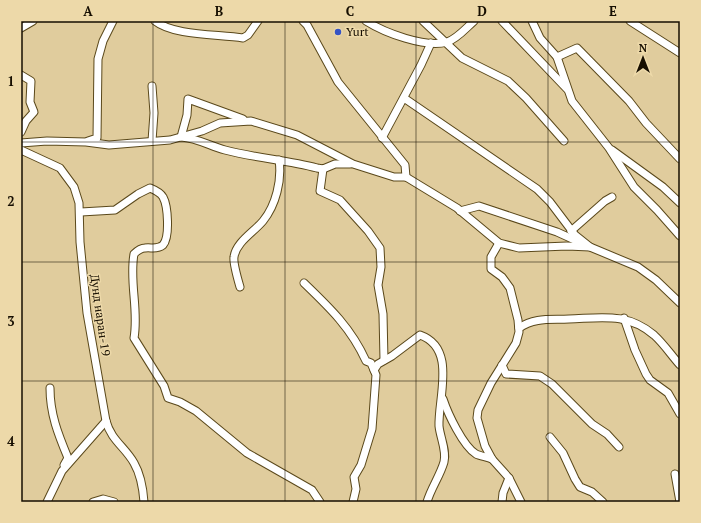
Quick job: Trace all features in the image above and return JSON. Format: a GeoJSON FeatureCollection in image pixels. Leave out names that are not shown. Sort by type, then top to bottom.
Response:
{"type":"FeatureCollection","features":[{"type":"Feature","properties":{"kind":"street"},"geometry":{"type":"LineString","coordinates":[[21,28],[33,21]]}},
{"type":"Feature","properties":{"kind":"street"},"geometry":{"type":"LineString","coordinates":[[86,142],[97,138],[98,60],[103,41],[113,21]]}},
{"type":"Feature","properties":{"kind":"street"},"geometry":{"type":"LineString","coordinates":[[155,21],[182,32],[243,38],[248,35],[258,21]]}},
{"type":"Feature","properties":{"kind":"street"},"geometry":{"type":"LineString","coordinates":[[303,21],[308,25],[338,82],[404,165],[406,177]]}},
{"type":"Feature","properties":{"kind":"street"},"geometry":{"type":"LineString","coordinates":[[366,21],[378,29],[398,37],[431,43],[447,42],[463,32],[474,21]]}},
{"type":"Feature","properties":{"kind":"street"},"geometry":{"type":"LineString","coordinates":[[423,21],[447,42],[462,58],[508,81],[536,108],[564,141]]}},
{"type":"Feature","properties":{"kind":"street"},"geometry":{"type":"LineString","coordinates":[[502,21],[567,89]]}},
{"type":"Feature","properties":{"kind":"street"},"geometry":{"type":"LineString","coordinates":[[532,21],[540,38],[557,57],[572,101],[609,148],[634,187],[658,210],[680,236]]}},
{"type":"Feature","properties":{"kind":"street"},"geometry":{"type":"LineString","coordinates":[[630,21],[680,53]]}},
{"type":"Feature","properties":{"kind":"street"},"geometry":{"type":"LineString","coordinates":[[382,138],[404,98],[431,43]]}},
{"type":"Feature","properties":{"kind":"street"},"geometry":{"type":"LineString","coordinates":[[557,57],[577,48],[629,101],[646,123],[680,159]]}},
{"type":"Feature","properties":{"kind":"street"},"geometry":{"type":"LineString","coordinates":[[21,75],[30,81],[30,102],[34,112],[26,120],[21,132]]}},
{"type":"Feature","properties":{"kind":"street"},"geometry":{"type":"LineString","coordinates":[[152,86],[154,113],[152,141]]}},
{"type":"Feature","properties":{"kind":"street"},"geometry":{"type":"LineString","coordinates":[[404,98],[537,189],[550,202],[575,236],[590,248]]}},
{"type":"Feature","properties":{"kind":"street"},"geometry":{"type":"LineString","coordinates":[[181,137],[187,115],[188,99],[297,135],[353,164],[394,177],[406,177],[460,211],[499,243],[519,248],[567,246],[590,248]]}},
{"type":"Feature","properties":{"kind":"street"},"geometry":{"type":"LineString","coordinates":[[21,143],[46,141],[86,142],[109,145],[170,140],[220,123],[251,121]]}},
{"type":"Feature","properties":{"kind":"street"},"geometry":{"type":"LineString","coordinates":[[181,137],[196,138],[206,144],[226,150],[323,169],[335,164],[353,164]]}},
{"type":"Feature","properties":{"kind":"street"},"geometry":{"type":"LineString","coordinates":[[609,148],[663,186],[680,203]]}},
{"type":"Feature","properties":{"kind":"street","name":"Дунд наран-19"},"geometry":{"type":"LineString","coordinates":[[21,150],[60,168],[74,187],[81,212],[80,242],[87,313],[106,421],[109,433],[134,462],[142,481],[144,502]]}},
{"type":"Feature","properties":{"kind":"street"},"geometry":{"type":"LineString","coordinates":[[240,287],[234,257],[242,241],[262,222],[274,204],[279,181],[279,160]]}},
{"type":"Feature","properties":{"kind":"street"},"geometry":{"type":"LineString","coordinates":[[323,169],[320,191],[340,200],[368,231],[380,248],[381,267],[378,285],[383,314],[384,360]]}},
{"type":"Feature","properties":{"kind":"street"},"geometry":{"type":"LineString","coordinates":[[81,212],[115,210],[138,194],[150,188],[158,191],[163,197],[167,209],[168,227],[162,246],[155,249],[145,248],[134,254],[132,268],[133,296],[137,322],[134,338],[158,374],[168,398],[196,411],[247,453],[312,490],[320,502]]}},
{"type":"Feature","properties":{"kind":"street"},"geometry":{"type":"LineString","coordinates":[[571,231],[605,201],[612,197]]}},
{"type":"Feature","properties":{"kind":"street"},"geometry":{"type":"LineString","coordinates":[[460,211],[479,206],[557,232],[590,248],[638,268],[656,280],[680,303]]}},
{"type":"Feature","properties":{"kind":"street"},"geometry":{"type":"LineString","coordinates":[[499,243],[491,257],[491,269],[502,277],[510,288],[519,328],[516,343],[484,397],[477,418],[485,446],[492,458],[509,478],[521,502]]}},
{"type":"Feature","properties":{"kind":"street"},"geometry":{"type":"LineString","coordinates":[[304,283],[350,330],[366,361],[371,363],[376,375],[372,429],[361,465],[354,477],[356,489],[353,502]]}},
{"type":"Feature","properties":{"kind":"street"},"geometry":{"type":"LineString","coordinates":[[519,328],[527,323],[542,319],[606,317],[624,318],[654,335],[673,354],[680,365]]}},
{"type":"Feature","properties":{"kind":"street"},"geometry":{"type":"LineString","coordinates":[[624,318],[635,350],[646,374],[650,380],[668,393],[680,414]]}},
{"type":"Feature","properties":{"kind":"street"},"geometry":{"type":"LineString","coordinates":[[374,370],[378,364],[420,335],[428,338],[437,347],[443,357],[442,397],[439,428],[444,461],[427,502]]}},
{"type":"Feature","properties":{"kind":"street"},"geometry":{"type":"LineString","coordinates":[[502,365],[506,374],[540,376],[552,384],[592,424],[607,434],[619,446]]}},
{"type":"Feature","properties":{"kind":"street"},"geometry":{"type":"LineString","coordinates":[[47,502],[68,458],[53,420],[50,404],[50,388]]}},
{"type":"Feature","properties":{"kind":"street"},"geometry":{"type":"LineString","coordinates":[[442,397],[456,428],[469,447],[477,454],[492,458]]}},
{"type":"Feature","properties":{"kind":"street"},"geometry":{"type":"LineString","coordinates":[[62,471],[106,421]]}},
{"type":"Feature","properties":{"kind":"street"},"geometry":{"type":"LineString","coordinates":[[550,437],[563,453],[580,487],[592,492],[603,502]]}},
{"type":"Feature","properties":{"kind":"street"},"geometry":{"type":"LineString","coordinates":[[675,474],[680,502]]}},
{"type":"Feature","properties":{"kind":"street"},"geometry":{"type":"LineString","coordinates":[[502,502],[502,493],[509,478]]}},
{"type":"Feature","properties":{"kind":"street"},"geometry":{"type":"LineString","coordinates":[[93,502],[103,499],[114,502]]}},
{"type":"Feature","properties":{"kind":"place","name":"Yurt"},"geometry":{"type":"Point","coordinates":[338,32]}}]}
